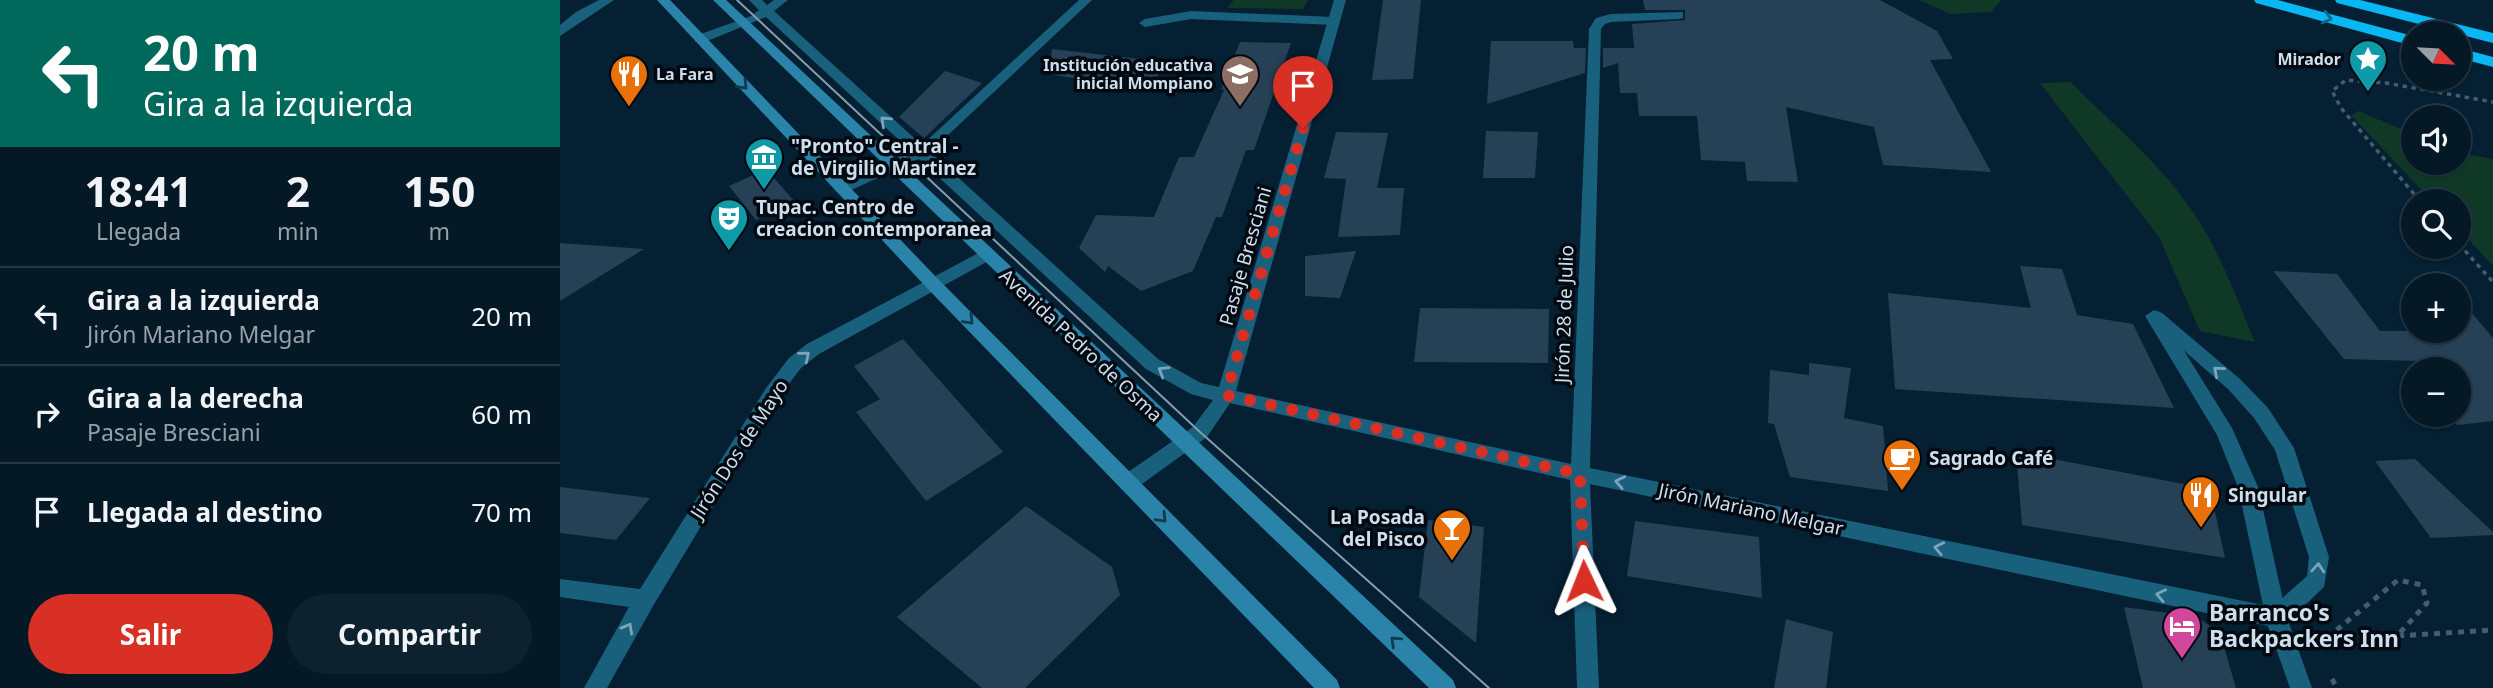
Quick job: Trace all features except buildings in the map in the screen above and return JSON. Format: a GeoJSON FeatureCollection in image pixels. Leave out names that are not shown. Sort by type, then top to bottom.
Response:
{"type":"FeatureCollection","features":[{"type":"Feature","properties":{"kind":"highway"},"geometry":{"type":"LineString","coordinates":[[2261,0],[2401,38]]}},
{"type":"Feature","properties":{"kind":"highway"},"geometry":{"type":"LineString","coordinates":[[2342,0],[2493,38]]}},
{"type":"Feature","properties":{"kind":"highway"},"geometry":{"type":"LineString","coordinates":[[2471,56],[2493,62]]}},
{"type":"Feature","properties":{"kind":"main road"},"geometry":{"type":"LineString","coordinates":[[663,0],[933,284],[1329,688]]}},
{"type":"Feature","properties":{"kind":"main road","name":"Avenida Pedro de Osma"},"geometry":{"type":"LineString","coordinates":[[719,0],[1444,688]]}},
{"type":"Feature","properties":{"kind":"street"},"geometry":{"type":"LineString","coordinates":[[560,32],[580,15],[608,0]]}},
{"type":"Feature","properties":{"kind":"street","name":"Avenida Pedro de Osma"},"geometry":{"type":"LineString","coordinates":[[755,0],[1152,364],[1197,389],[1226,395]]}},
{"type":"Feature","properties":{"kind":"street"},"geometry":{"type":"LineString","coordinates":[[700,39],[744,23],[767,12],[782,0]]}},
{"type":"Feature","properties":{"kind":"street"},"geometry":{"type":"LineString","coordinates":[[842,189],[920,153],[1086,0]]}},
{"type":"Feature","properties":{"kind":"street","name":"Pasaje Bresciani"},"geometry":{"type":"LineString","coordinates":[[1128,483],[1200,432],[1226,395],[1340,0]]}},
{"type":"Feature","properties":{"kind":"street"},"geometry":{"type":"LineString","coordinates":[[1144,23],[1191,15],[1334,22]]}},
{"type":"Feature","properties":{"kind":"street","name":"Jirón 28 de Julio"},"geometry":{"type":"LineString","coordinates":[[1588,688],[1580,474],[1595,29],[1600,21],[1611,18],[1679,15]]}},
{"type":"Feature","properties":{"kind":"street","name":"Jirón Dos de Mayo"},"geometry":{"type":"LineString","coordinates":[[595,688],[645,599],[772,393],[795,363],[813,349],[986,255]]}},
{"type":"Feature","properties":{"kind":"street"},"geometry":{"type":"LineString","coordinates":[[2276,618],[2317,580],[2319,557],[2284,448],[2261,413],[2234,384],[2154,316],[2225,433],[2243,476],[2276,618],[2301,688]]}},
{"type":"Feature","properties":{"kind":"street","name":"Jirón Mariano Melgar"},"geometry":{"type":"LineString","coordinates":[[1226,395],[1580,474],[2276,618]]}},
{"type":"Feature","properties":{"kind":"street"},"geometry":{"type":"LineString","coordinates":[[560,588],[645,599]]}},
{"type":"Feature","properties":{"kind":"path"},"geometry":{"type":"LineString","coordinates":[[2410,189],[2341,108],[2332,90],[2346,80],[2359,80],[2493,102]]}},
{"type":"Feature","properties":{"kind":"path"},"geometry":{"type":"LineString","coordinates":[[2471,257],[2493,282]]}},
{"type":"Feature","properties":{"kind":"path"},"geometry":{"type":"LineString","coordinates":[[2290,662],[2317,646],[2398,580],[2422,585],[2427,603],[2398,636],[2493,630]]}},
{"type":"Feature","properties":{"kind":"green space"},"geometry":{"type":"Polygon","coordinates":[[[1234,0],[1308,0],[1303,9],[1227,8],[1234,0]]]}},
{"type":"Feature","properties":{"kind":"green space"},"geometry":{"type":"Polygon","coordinates":[[[1919,0],[2001,0],[1991,12],[1951,14],[1919,0]]]}},
{"type":"Feature","properties":{"kind":"green space"},"geometry":{"type":"Polygon","coordinates":[[[2070,82],[2168,179],[2195,215],[2221,261],[2255,342],[2200,331],[2159,237],[2040,83],[2070,82]]]}},
{"type":"Feature","properties":{"kind":"green space"},"geometry":{"type":"Polygon","coordinates":[[[2358,111],[2401,129],[2401,168],[2351,115],[2358,111]]]}},
{"type":"Feature","properties":{"kind":"green space"},"geometry":{"type":"Polygon","coordinates":[[[2471,155],[2493,159],[2493,266],[2471,242],[2471,189],[2421,189],[2408,175],[2471,175],[2471,155]]]}},
{"type":"Feature","properties":{"kind":"tram line"},"geometry":{"type":"LineString","coordinates":[[737,0],[1200,432],[1489,688]]}},
{"type":"Feature","properties":{"kind":"place","name":"Mirador"},"geometry":{"type":"Point","coordinates":[2368,93]}},
{"type":"Feature","properties":{"kind":"place","name":"La Fara"},"geometry":{"type":"Point","coordinates":[629,108]}},
{"type":"Feature","properties":{"kind":"place","name":"Institución educativa inicial Mompiano"},"geometry":{"type":"Point","coordinates":[1240,108]}},
{"type":"Feature","properties":{"kind":"place","name":"\"Pronto\" Central - de Virgilio Martinez"},"geometry":{"type":"Point","coordinates":[764,191]}},
{"type":"Feature","properties":{"kind":"place","name":"Tupac. Centro de creacion contemporanea"},"geometry":{"type":"Point","coordinates":[729,252]}},
{"type":"Feature","properties":{"kind":"place","name":"Sagrado Café"},"geometry":{"type":"Point","coordinates":[1902,492]}},
{"type":"Feature","properties":{"kind":"place","name":"Singular"},"geometry":{"type":"Point","coordinates":[2201,529]}},
{"type":"Feature","properties":{"kind":"place","name":"La Posada del Pisco"},"geometry":{"type":"Point","coordinates":[1452,562]}},
{"type":"Feature","properties":{"kind":"place","name":"Barranco's Backpackers Inn"},"geometry":{"type":"Point","coordinates":[2182,660]}},
{"type":"Feature","properties":{"kind":"route"},"geometry":{"type":"LineString","coordinates":[[1303,128],[1226,395],[1580,474],[1584,581]]}}]}
